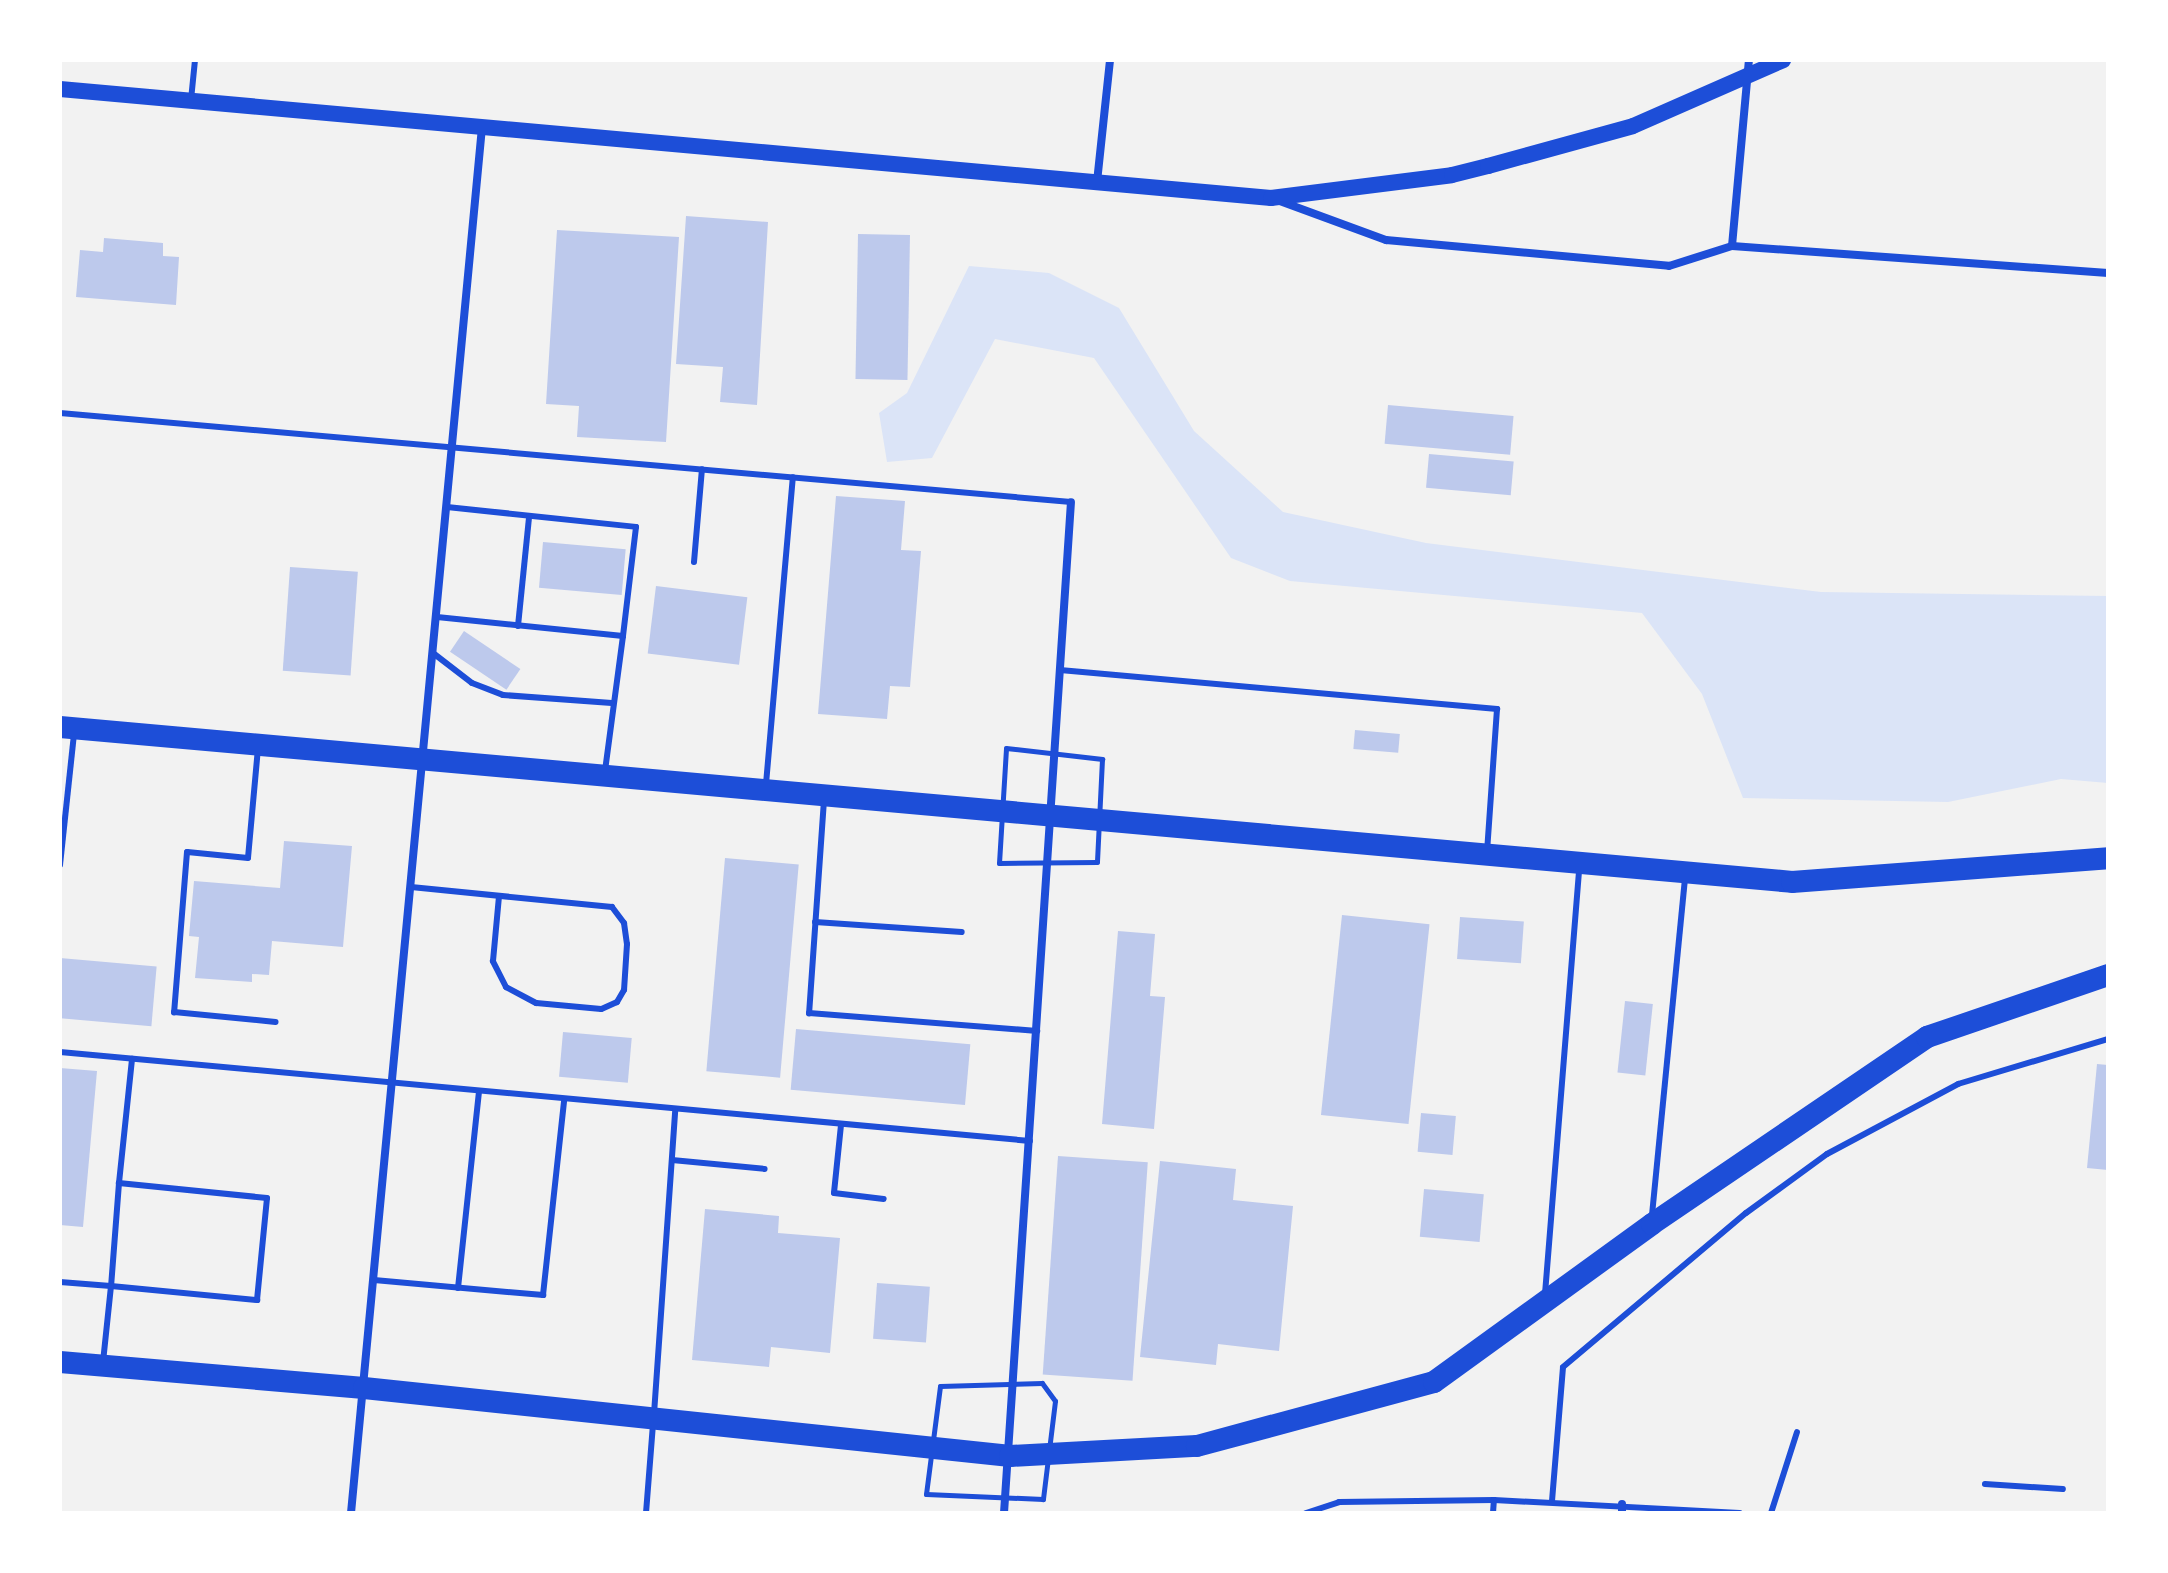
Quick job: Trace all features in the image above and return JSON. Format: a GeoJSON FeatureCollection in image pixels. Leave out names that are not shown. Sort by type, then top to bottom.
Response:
{"type":"FeatureCollection","features":[{"type":"Feature","properties":{"kind":"highway"},"geometry":{"type":"LineString","coordinates":[[67,727],[1792,882],[2108,858]]}},
{"type":"Feature","properties":{"kind":"highway"},"geometry":{"type":"LineString","coordinates":[[60,1362],[364,1388],[1010,1456],[1197,1446],[1434,1382],[1652,1224],[1927,1037],[2108,975]]}},
{"type":"Feature","properties":{"kind":"main road"},"geometry":{"type":"LineString","coordinates":[[1747,80],[1783,60]]}},
{"type":"Feature","properties":{"kind":"main road"},"geometry":{"type":"LineString","coordinates":[[60,89],[1271,198],[1452,175],[1633,126],[1793,60]]}},
{"type":"Feature","properties":{"kind":"street"},"geometry":{"type":"LineString","coordinates":[[1097,182],[1110,60]]}},
{"type":"Feature","properties":{"kind":"street"},"geometry":{"type":"LineString","coordinates":[[1732,246],[1749,60]]}},
{"type":"Feature","properties":{"kind":"street"},"geometry":{"type":"LineString","coordinates":[[351,1513],[482,128]]}},
{"type":"Feature","properties":{"kind":"street"},"geometry":{"type":"LineString","coordinates":[[1271,198],[1386,240],[1669,266],[1732,246],[2108,273]]}},
{"type":"Feature","properties":{"kind":"street"},"geometry":{"type":"LineString","coordinates":[[1004,1513],[1071,502]]}},
{"type":"Feature","properties":{"kind":"lane"},"geometry":{"type":"LineString","coordinates":[[191,102],[195,60]]}},
{"type":"Feature","properties":{"kind":"lane"},"geometry":{"type":"LineString","coordinates":[[60,413],[1071,502]]}},
{"type":"Feature","properties":{"kind":"lane"},"geometry":{"type":"LineString","coordinates":[[694,562],[702,469]]}},
{"type":"Feature","properties":{"kind":"lane"},"geometry":{"type":"LineString","coordinates":[[765,792],[793,477]]}},
{"type":"Feature","properties":{"kind":"lane"},"geometry":{"type":"LineString","coordinates":[[447,507],[636,527],[604,775]]}},
{"type":"Feature","properties":{"kind":"lane"},"geometry":{"type":"LineString","coordinates":[[518,626],[529,517]]}},
{"type":"Feature","properties":{"kind":"lane"},"geometry":{"type":"LineString","coordinates":[[437,617],[623,636]]}},
{"type":"Feature","properties":{"kind":"lane"},"geometry":{"type":"LineString","coordinates":[[433,653],[472,683],[503,695],[612,703]]}},
{"type":"Feature","properties":{"kind":"lane"},"geometry":{"type":"LineString","coordinates":[[1060,670],[1497,709],[1486,855]]}},
{"type":"Feature","properties":{"kind":"lane"},"geometry":{"type":"LineString","coordinates":[[60,865],[67,727]]}},
{"type":"Feature","properties":{"kind":"lane"},"geometry":{"type":"LineString","coordinates":[[258,744],[248,858],[187,852],[174,1012],[276,1022]]}},
{"type":"Feature","properties":{"kind":"lane"},"geometry":{"type":"LineString","coordinates":[[824,796],[809,1013],[1037,1031]]}},
{"type":"Feature","properties":{"kind":"lane"},"geometry":{"type":"LineString","coordinates":[[1545,1302],[1579,863]]}},
{"type":"Feature","properties":{"kind":"lane"},"geometry":{"type":"LineString","coordinates":[[1652,1224],[1685,873]]}},
{"type":"Feature","properties":{"kind":"lane"},"geometry":{"type":"LineString","coordinates":[[411,887],[612,907],[624,923],[627,944],[624,990],[617,1002],[601,1009],[536,1003],[506,987],[493,961],[499,896]]}},
{"type":"Feature","properties":{"kind":"lane"},"geometry":{"type":"LineString","coordinates":[[815,922],[962,932]]}},
{"type":"Feature","properties":{"kind":"lane"},"geometry":{"type":"LineString","coordinates":[[1552,1501],[1563,1367],[1746,1213],[1827,1154],[1958,1084],[2108,1039]]}},
{"type":"Feature","properties":{"kind":"lane"},"geometry":{"type":"LineString","coordinates":[[60,1052],[564,1101],[1030,1141]]}},
{"type":"Feature","properties":{"kind":"lane"},"geometry":{"type":"LineString","coordinates":[[103,1365],[132,1059]]}},
{"type":"Feature","properties":{"kind":"lane"},"geometry":{"type":"LineString","coordinates":[[458,1288],[479,1093]]}},
{"type":"Feature","properties":{"kind":"lane"},"geometry":{"type":"LineString","coordinates":[[374,1280],[543,1295],[564,1101]]}},
{"type":"Feature","properties":{"kind":"lane"},"geometry":{"type":"LineString","coordinates":[[646,1513],[675,1111]]}},
{"type":"Feature","properties":{"kind":"lane"},"geometry":{"type":"LineString","coordinates":[[841,1125],[834,1193],[884,1199]]}},
{"type":"Feature","properties":{"kind":"lane"},"geometry":{"type":"LineString","coordinates":[[672,1160],[765,1169]]}},
{"type":"Feature","properties":{"kind":"lane"},"geometry":{"type":"LineString","coordinates":[[60,1282],[257,1300],[267,1198],[119,1183]]}},
{"type":"Feature","properties":{"kind":"lane"},"geometry":{"type":"LineString","coordinates":[[1771,1513],[1797,1432]]}},
{"type":"Feature","properties":{"kind":"lane"},"geometry":{"type":"LineString","coordinates":[[1985,1484],[2063,1489]]}},
{"type":"Feature","properties":{"kind":"lane"},"geometry":{"type":"LineString","coordinates":[[1493,1513],[1494,1500]]}},
{"type":"Feature","properties":{"kind":"lane"},"geometry":{"type":"LineString","coordinates":[[1306,1513],[1339,1502],[1494,1500],[1740,1513]]}},
{"type":"Feature","properties":{"kind":"lane"},"geometry":{"type":"LineString","coordinates":[[1338,1513],[1339,1502]]}},
{"type":"Feature","properties":{"kind":"shaded area"},"geometry":{"type":"Polygon","coordinates":[[[969,266],[1049,273],[1119,308],[1194,431],[1283,512],[1426,543],[1821,592],[2108,596],[2108,783],[2061,779],[1948,802],[1743,798],[1702,694],[1642,613],[1290,581],[1231,558],[1094,358],[995,339],[932,458],[887,462],[879,413],[907,393],[969,266]]]}},
{"type":"Feature","properties":{"kind":"building"},"geometry":{"type":"Polygon","coordinates":[[[686,216],[768,222],[757,405],[720,402],[723,367],[676,364],[686,216]]]}},
{"type":"Feature","properties":{"kind":"building"},"geometry":{"type":"Polygon","coordinates":[[[557,230],[679,237],[666,442],[577,437],[579,406],[546,404],[557,230]]]}},
{"type":"Feature","properties":{"kind":"building"},"geometry":{"type":"Polygon","coordinates":[[[858,234],[910,235],[907,380],[855,379],[858,234]]]}},
{"type":"Feature","properties":{"kind":"building"},"geometry":{"type":"Polygon","coordinates":[[[104,238],[163,243],[163,256],[179,257],[176,305],[76,297],[80,250],[103,252],[104,238]]]}},
{"type":"Feature","properties":{"kind":"building"},"geometry":{"type":"Polygon","coordinates":[[[1388,405],[1514,416],[1510,455],[1385,444],[1388,405]]]}},
{"type":"Feature","properties":{"kind":"building"},"geometry":{"type":"Polygon","coordinates":[[[1429,454],[1514,461],[1511,495],[1426,488],[1429,454]]]}},
{"type":"Feature","properties":{"kind":"building"},"geometry":{"type":"Polygon","coordinates":[[[836,496],[905,501],[901,550],[921,551],[910,687],[890,686],[887,719],[818,714],[836,496]]]}},
{"type":"Feature","properties":{"kind":"building"},"geometry":{"type":"Polygon","coordinates":[[[543,542],[626,549],[622,595],[539,588],[543,542]]]}},
{"type":"Feature","properties":{"kind":"building"},"geometry":{"type":"Polygon","coordinates":[[[290,567],[358,572],[351,675],[283,671],[290,567]]]}},
{"type":"Feature","properties":{"kind":"building"},"geometry":{"type":"Polygon","coordinates":[[[656,586],[747,597],[739,665],[648,653],[656,586]]]}},
{"type":"Feature","properties":{"kind":"building"},"geometry":{"type":"Polygon","coordinates":[[[464,631],[520,669],[506,690],[450,652],[464,631]]]}},
{"type":"Feature","properties":{"kind":"building"},"geometry":{"type":"Polygon","coordinates":[[[1355,730],[1400,734],[1398,753],[1353,749],[1355,730]]]}},
{"type":"Feature","properties":{"kind":"building"},"geometry":{"type":"Polygon","coordinates":[[[284,841],[352,846],[343,947],[272,941],[269,975],[252,974],[252,982],[195,978],[199,937],[189,936],[194,881],[280,888],[284,841]]]}},
{"type":"Feature","properties":{"kind":"building"},"geometry":{"type":"Polygon","coordinates":[[[725,858],[799,864],[780,1078],[706,1071],[725,858]]]}},
{"type":"Feature","properties":{"kind":"building"},"geometry":{"type":"Polygon","coordinates":[[[1342,915],[1430,924],[1409,1124],[1321,1115],[1342,915]]]}},
{"type":"Feature","properties":{"kind":"building"},"geometry":{"type":"Polygon","coordinates":[[[1460,917],[1524,921],[1521,963],[1457,959],[1460,917]]]}},
{"type":"Feature","properties":{"kind":"building"},"geometry":{"type":"Polygon","coordinates":[[[1118,931],[1155,934],[1150,996],[1165,997],[1154,1129],[1102,1124],[1118,931]]]}},
{"type":"Feature","properties":{"kind":"building"},"geometry":{"type":"Polygon","coordinates":[[[60,958],[157,966],[151,1026],[60,1018],[60,958]]]}},
{"type":"Feature","properties":{"kind":"building"},"geometry":{"type":"Polygon","coordinates":[[[1625,1001],[1653,1004],[1645,1076],[1617,1073],[1625,1001]]]}},
{"type":"Feature","properties":{"kind":"building"},"geometry":{"type":"Polygon","coordinates":[[[796,1029],[970,1044],[965,1105],[791,1090],[796,1029]]]}},
{"type":"Feature","properties":{"kind":"building"},"geometry":{"type":"Polygon","coordinates":[[[563,1032],[632,1038],[628,1083],[559,1077],[563,1032]]]}},
{"type":"Feature","properties":{"kind":"building"},"geometry":{"type":"Polygon","coordinates":[[[2097,1064],[2108,1065],[2108,1170],[2087,1168],[2097,1064]]]}},
{"type":"Feature","properties":{"kind":"building"},"geometry":{"type":"Polygon","coordinates":[[[60,1068],[97,1071],[83,1227],[60,1225],[60,1068]]]}},
{"type":"Feature","properties":{"kind":"building"},"geometry":{"type":"Polygon","coordinates":[[[1421,1113],[1456,1116],[1452,1155],[1418,1152],[1421,1113]]]}},
{"type":"Feature","properties":{"kind":"building"},"geometry":{"type":"Polygon","coordinates":[[[1058,1156],[1148,1162],[1133,1381],[1043,1374],[1058,1156]]]}},
{"type":"Feature","properties":{"kind":"building"},"geometry":{"type":"Polygon","coordinates":[[[1160,1161],[1236,1169],[1233,1200],[1293,1206],[1279,1351],[1218,1344],[1216,1365],[1140,1357],[1160,1161]]]}},
{"type":"Feature","properties":{"kind":"building"},"geometry":{"type":"Polygon","coordinates":[[[1424,1189],[1484,1194],[1480,1242],[1420,1237],[1424,1189]]]}},
{"type":"Feature","properties":{"kind":"building"},"geometry":{"type":"Polygon","coordinates":[[[705,1209],[779,1216],[778,1233],[840,1238],[830,1353],[771,1347],[769,1367],[692,1360],[705,1209]]]}},
{"type":"Feature","properties":{"kind":"building"},"geometry":{"type":"Polygon","coordinates":[[[877,1283],[930,1287],[926,1343],[873,1339],[877,1283]]]}}]}
